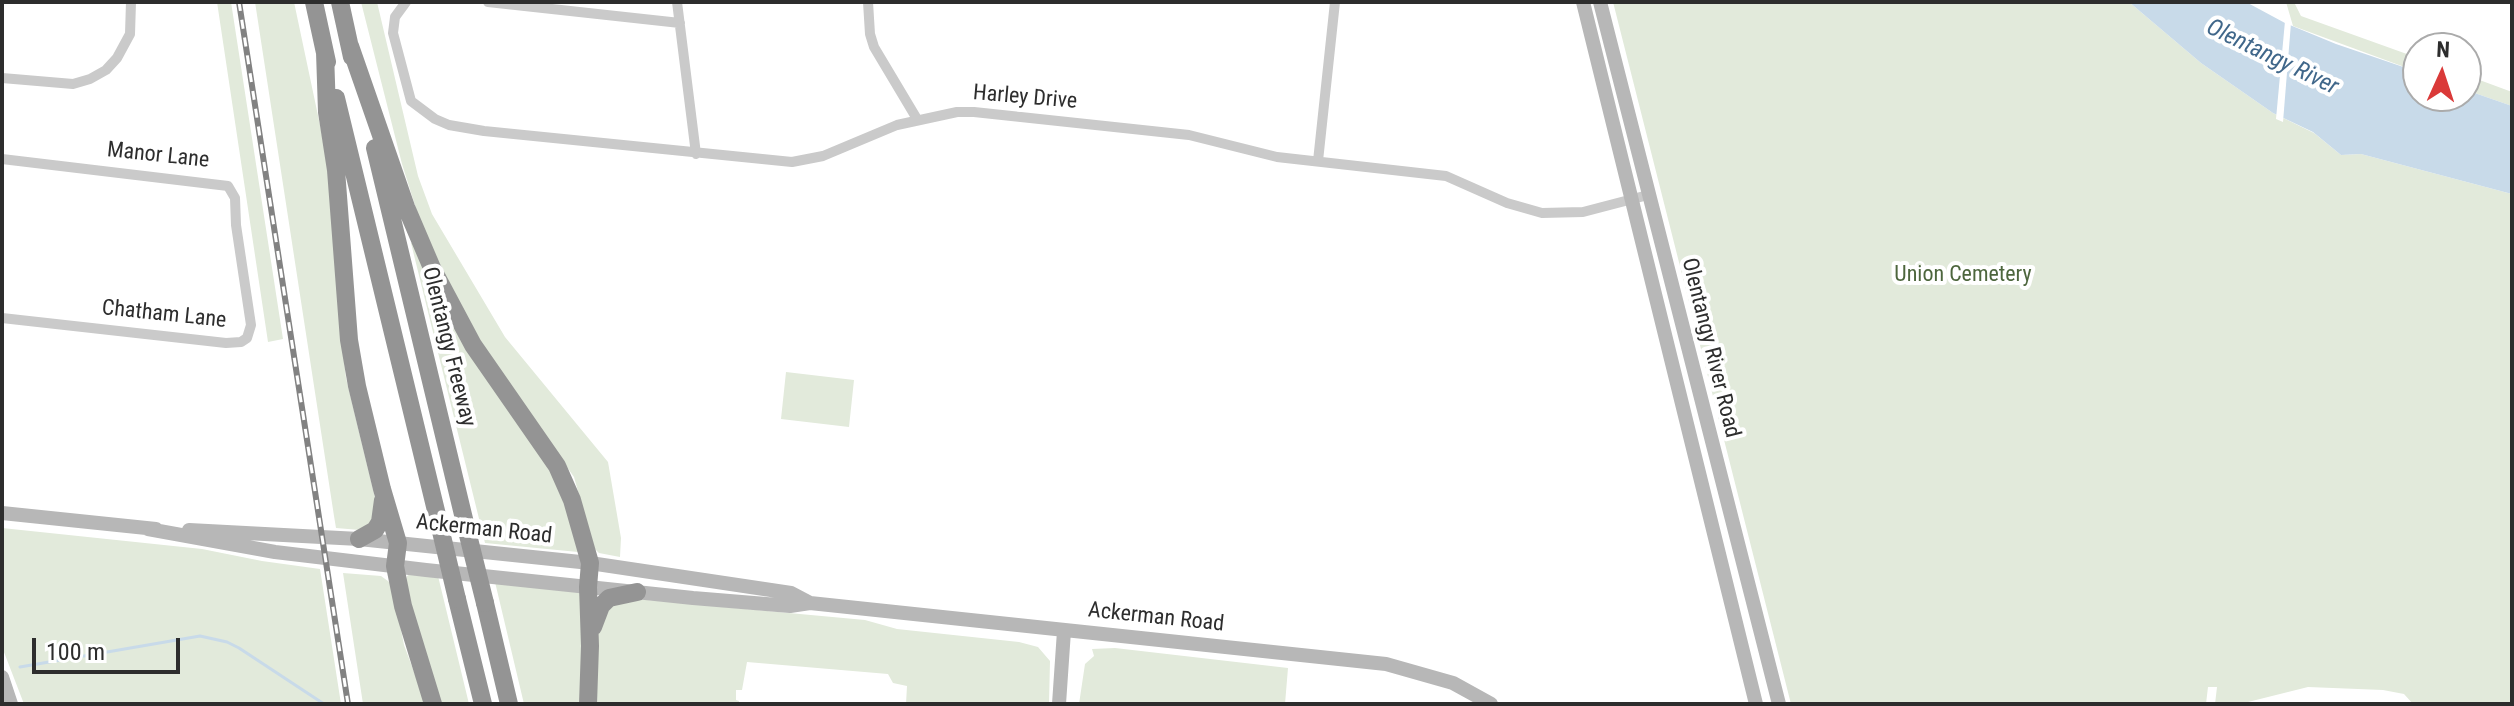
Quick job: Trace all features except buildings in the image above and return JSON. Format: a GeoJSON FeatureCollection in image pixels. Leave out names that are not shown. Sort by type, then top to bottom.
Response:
{"type":"FeatureCollection","features":[{"type":"Feature","properties":{"kind":"highway"},"geometry":{"type":"LineString","coordinates":[[314,2],[483,704]]}},
{"type":"Feature","properties":{"kind":"highway","name":"Olentangy Freeway"},"geometry":{"type":"LineString","coordinates":[[340,2],[509,704]]}},
{"type":"Feature","properties":{"kind":"highway"},"geometry":{"type":"LineString","coordinates":[[350,46],[406,207],[432,268],[473,345],[557,466],[581,524],[590,563],[588,704]]}},
{"type":"Feature","properties":{"kind":"highway"},"geometry":{"type":"LineString","coordinates":[[325,52],[327,112],[336,170],[349,340],[363,417],[398,543],[395,566],[416,654],[433,704]]}},
{"type":"Feature","properties":{"kind":"highway"},"geometry":{"type":"LineString","coordinates":[[359,539],[367,537],[380,522],[382,489]]}},
{"type":"Feature","properties":{"kind":"highway"},"geometry":{"type":"LineString","coordinates":[[590,646],[593,625],[601,606],[609,598],[637,592]]}},
{"type":"Feature","properties":{"kind":"main road","name":"Olentangy River Road"},"geometry":{"type":"LineString","coordinates":[[1583,2],[1756,704]]}},
{"type":"Feature","properties":{"kind":"main road","name":"Olentangy River Road"},"geometry":{"type":"LineString","coordinates":[[1600,2],[1779,704]]}},
{"type":"Feature","properties":{"kind":"main road","name":"Ackerman Road"},"geometry":{"type":"LineString","coordinates":[[2,513],[148,529],[275,552],[395,566],[790,606],[810,603],[1386,664],[1442,679],[1488,703]]}},
{"type":"Feature","properties":{"kind":"main road","name":"Ackerman Road"},"geometry":{"type":"LineString","coordinates":[[148,529],[226,530],[359,539],[590,563],[791,593],[810,603]]}},
{"type":"Feature","properties":{"kind":"main road"},"geometry":{"type":"LineString","coordinates":[[1059,704],[1064,631]]}},
{"type":"Feature","properties":{"kind":"main road"},"geometry":{"type":"LineString","coordinates":[[2,677],[11,704]]}},
{"type":"Feature","properties":{"kind":"street"},"geometry":{"type":"LineString","coordinates":[[2,78],[73,84],[106,70],[117,58],[130,34],[131,2]]}},
{"type":"Feature","properties":{"kind":"street","name":"Harley Drive"},"geometry":{"type":"LineString","coordinates":[[406,2],[395,17],[393,33],[411,101],[421,112],[449,125],[484,131],[777,162],[807,160],[876,132],[917,119],[957,112],[1189,135],[1277,157],[1446,176],[1507,203],[1542,213],[1583,212],[1648,195]]}},
{"type":"Feature","properties":{"kind":"street"},"geometry":{"type":"LineString","coordinates":[[488,2],[680,23]]}},
{"type":"Feature","properties":{"kind":"street"},"geometry":{"type":"LineString","coordinates":[[677,2],[696,154]]}},
{"type":"Feature","properties":{"kind":"street"},"geometry":{"type":"LineString","coordinates":[[868,2],[874,47],[917,119]]}},
{"type":"Feature","properties":{"kind":"street"},"geometry":{"type":"LineString","coordinates":[[1318,161],[1335,2]]}},
{"type":"Feature","properties":{"kind":"street","name":"Manor Lane"},"geometry":{"type":"LineString","coordinates":[[2,159],[228,186],[235,198],[242,265]]}},
{"type":"Feature","properties":{"kind":"street","name":"Chatham Lane"},"geometry":{"type":"LineString","coordinates":[[2,318],[241,342],[250,332],[251,325],[242,265]]}},
{"type":"Feature","properties":{"kind":"green space"},"geometry":{"type":"Polygon","coordinates":[[[217,2],[231,2],[283,339],[268,342],[217,2]]]}},
{"type":"Feature","properties":{"kind":"green space"},"geometry":{"type":"Polygon","coordinates":[[[255,2],[294,2],[320,125],[329,174],[346,378],[377,506],[376,521],[360,530],[336,528],[255,2]]]}},
{"type":"Feature","properties":{"kind":"green space"},"geometry":{"type":"Polygon","coordinates":[[[361,2],[377,2],[418,176],[432,214],[505,337],[608,462],[621,538],[620,557],[599,553],[594,548],[574,477],[460,309],[424,234],[402,164],[361,2]]]}},
{"type":"Feature","properties":{"kind":"green space","name":"Union Cemetery"},"geometry":{"type":"Polygon","coordinates":[[[1613,2],[2129,2],[2201,63],[2273,113],[2314,133],[2341,155],[2361,154],[2512,194],[2512,704],[2413,704],[2404,694],[2383,690],[2308,687],[2240,704],[2215,704],[2217,687],[2208,687],[2206,704],[1791,704],[1613,2]]]}},
{"type":"Feature","properties":{"kind":"green space"},"geometry":{"type":"Polygon","coordinates":[[[2286,2],[2294,2],[2301,16],[2402,52],[2402,66],[2293,26],[2286,2]]]}},
{"type":"Feature","properties":{"kind":"green space"},"geometry":{"type":"Polygon","coordinates":[[[2482,81],[2512,92],[2512,106],[2482,96],[2482,81]]]}},
{"type":"Feature","properties":{"kind":"green space"},"geometry":{"type":"Polygon","coordinates":[[[415,242],[558,483],[580,550],[578,552],[485,543],[411,243],[415,242]]]}},
{"type":"Feature","properties":{"kind":"green space"},"geometry":{"type":"Polygon","coordinates":[[[786,372],[854,380],[849,427],[781,419],[786,372]]]}},
{"type":"Feature","properties":{"kind":"green space"},"geometry":{"type":"Polygon","coordinates":[[[2,528],[202,549],[320,569],[341,704],[24,704],[2,647],[2,528]]]}},
{"type":"Feature","properties":{"kind":"green space"},"geometry":{"type":"Polygon","coordinates":[[[343,573],[381,576],[392,584],[404,645],[426,704],[363,704],[343,573]]]}},
{"type":"Feature","properties":{"kind":"green space"},"geometry":{"type":"Polygon","coordinates":[[[412,573],[438,576],[469,704],[439,704],[405,583],[412,573]]]}},
{"type":"Feature","properties":{"kind":"green space"},"geometry":{"type":"Polygon","coordinates":[[[495,582],[581,592],[585,596],[580,704],[524,704],[495,582]]]}},
{"type":"Feature","properties":{"kind":"green space"},"geometry":{"type":"Polygon","coordinates":[[[637,599],[865,620],[897,629],[1019,642],[1038,647],[1050,661],[1049,704],[906,704],[907,686],[893,683],[888,674],[747,662],[742,690],[736,690],[739,704],[595,704],[597,623],[602,609],[637,599]]]}},
{"type":"Feature","properties":{"kind":"green space"},"geometry":{"type":"Polygon","coordinates":[[[1115,648],[1288,668],[1285,704],[1079,704],[1085,664],[1094,656],[1092,649],[1115,648]]]}},
{"type":"Feature","properties":{"kind":"water","name":"Olentangy River"},"geometry":{"type":"Polygon","coordinates":[[[2129,2],[2246,2],[2285,23],[2402,67],[2402,112],[2482,112],[2482,96],[2512,106],[2512,194],[2361,154],[2341,155],[2313,132],[2273,113],[2201,63],[2129,2]]]}},
{"type":"Feature","properties":{"kind":"pier"},"geometry":{"type":"Polygon","coordinates":[[[2285,21],[2291,23],[2283,122],[2276,119],[2285,21]]]}},
{"type":"Feature","properties":{"kind":"waterway"},"geometry":{"type":"LineString","coordinates":[[20,667],[200,636],[239,648],[324,704]]}},
{"type":"Feature","properties":{"kind":"railway"},"geometry":{"type":"LineString","coordinates":[[239,2],[348,704]]}}]}
